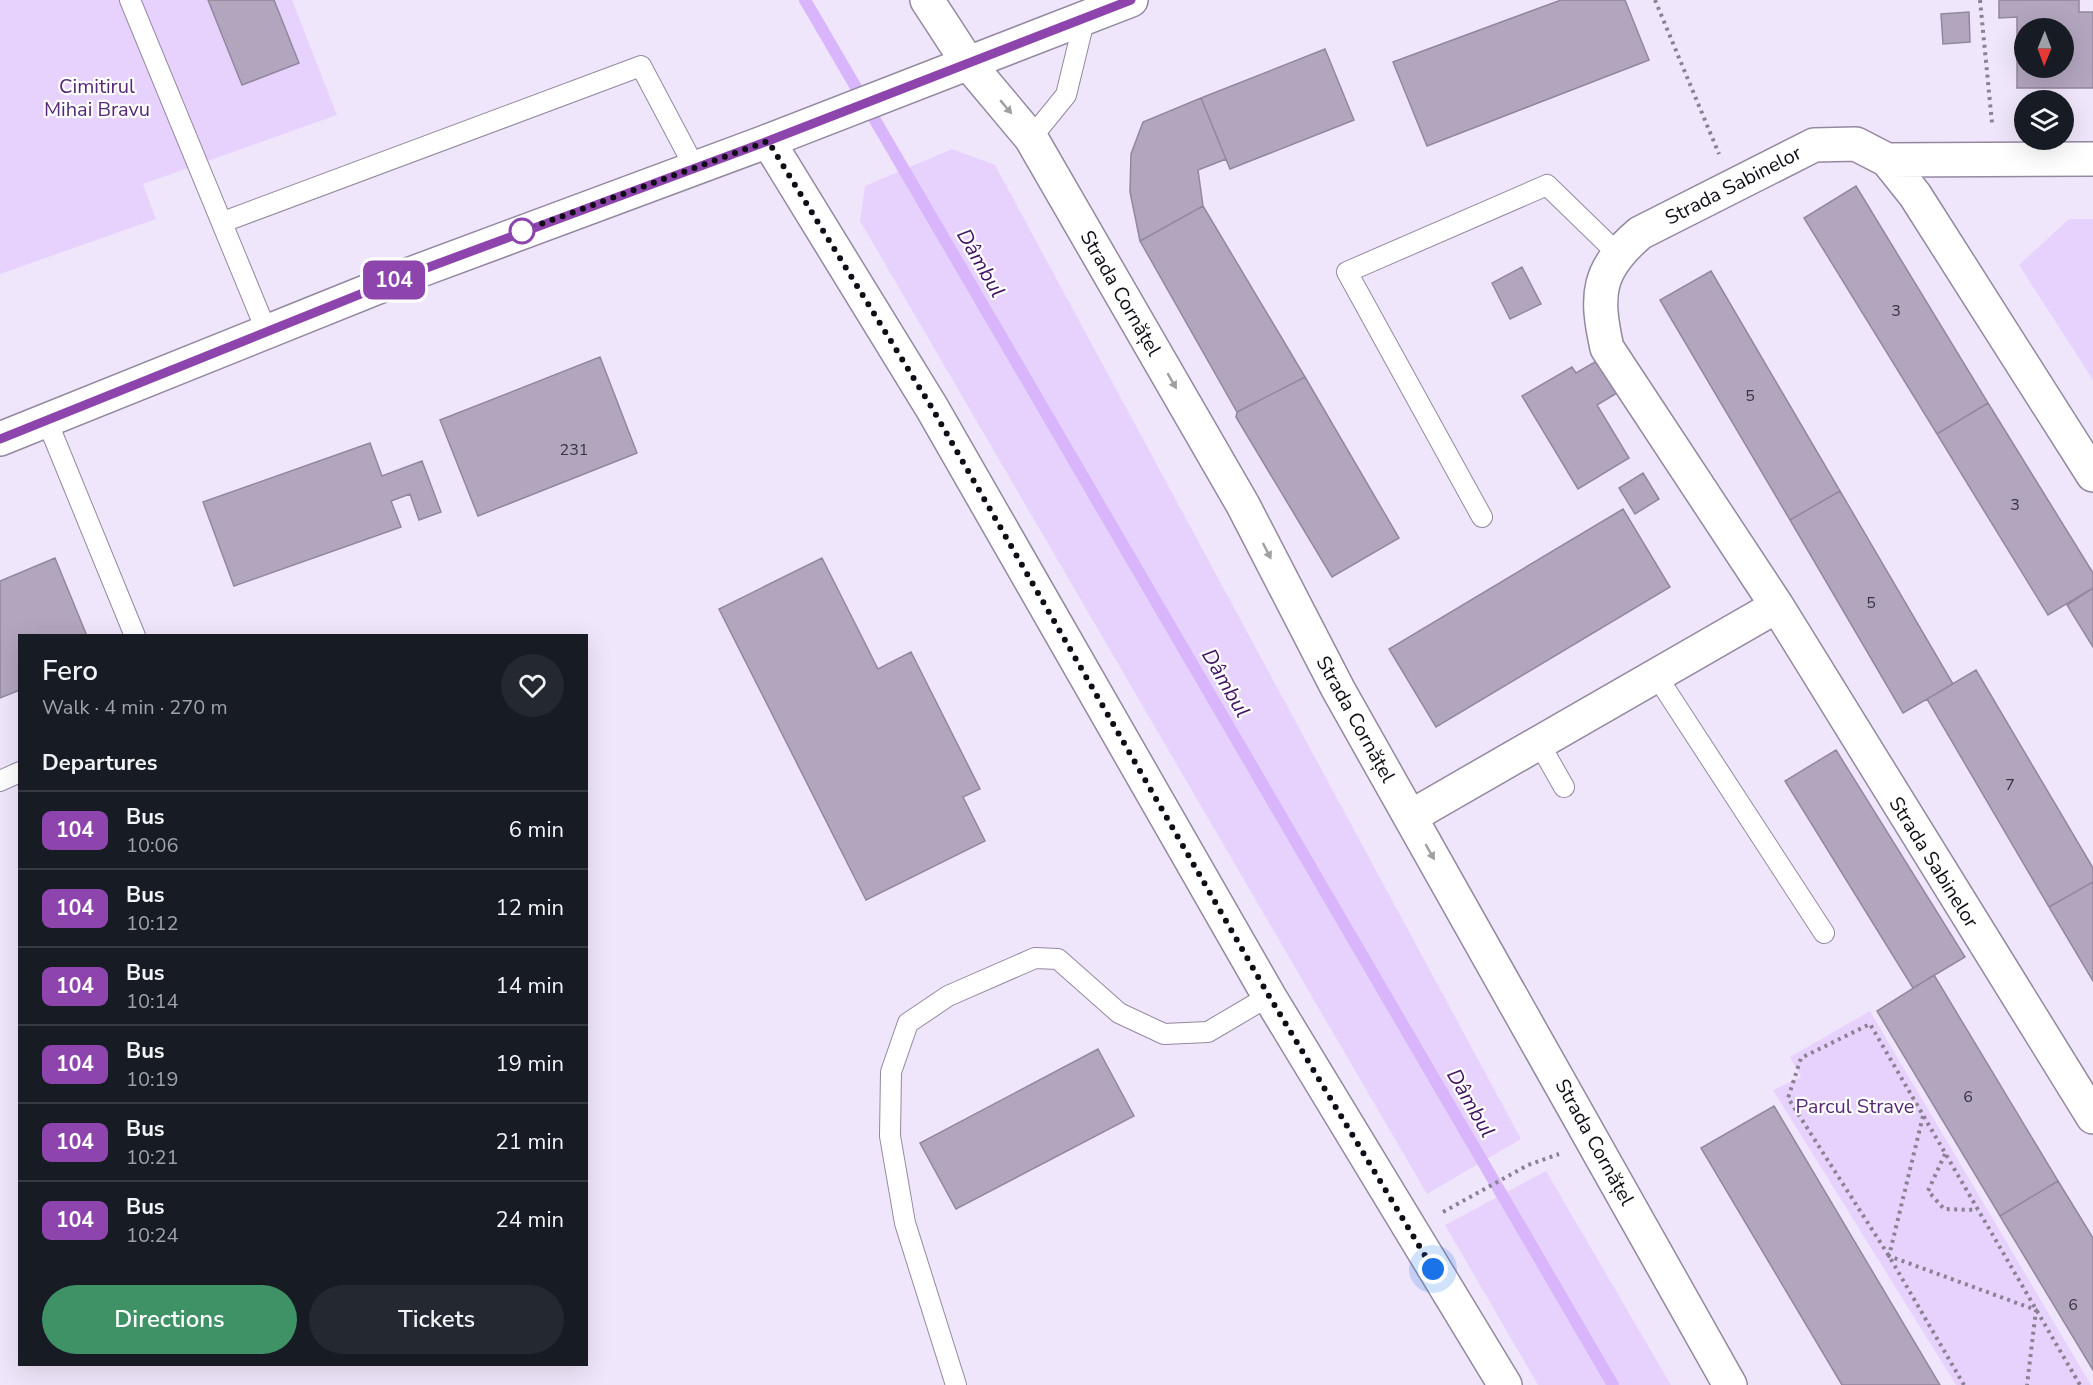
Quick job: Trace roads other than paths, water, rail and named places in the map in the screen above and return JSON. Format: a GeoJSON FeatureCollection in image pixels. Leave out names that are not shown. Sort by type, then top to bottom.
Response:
{"type":"FeatureCollection","features":[{"type":"Feature","properties":{"kind":"street","name":"Strada Cornățel"},"geometry":{"type":"LineString","coordinates":[[927,0],[968,63],[1031,138],[1243,505],[1338,689],[1730,1385]]}},
{"type":"Feature","properties":{"kind":"street"},"geometry":{"type":"LineString","coordinates":[[0,439],[266,330],[768,141],[1131,0]]}},
{"type":"Feature","properties":{"kind":"street"},"geometry":{"type":"LineString","coordinates":[[768,141],[932,408],[1269,996],[1505,1385]]}},
{"type":"Feature","properties":{"kind":"street","name":"Strada Sabinelor"},"geometry":{"type":"LineString","coordinates":[[2093,476],[1915,195],[1887,160],[1856,144],[1814,145],[1640,233],[1617,253],[1604,277],[1600,315],[1606,348],[1777,606],[2093,1118]]}},
{"type":"Feature","properties":{"kind":"street"},"geometry":{"type":"LineString","coordinates":[[1887,160],[2093,159]]}},
{"type":"Feature","properties":{"kind":"street"},"geometry":{"type":"LineString","coordinates":[[1410,817],[1777,606]]}},
{"type":"Feature","properties":{"kind":"lane"},"geometry":{"type":"LineString","coordinates":[[130,0],[266,330]]}},
{"type":"Feature","properties":{"kind":"lane"},"geometry":{"type":"LineString","coordinates":[[1031,138],[1066,95],[1085,17]]}},
{"type":"Feature","properties":{"kind":"lane"},"geometry":{"type":"LineString","coordinates":[[223,222],[641,66],[695,168]]}},
{"type":"Feature","properties":{"kind":"lane"},"geometry":{"type":"LineString","coordinates":[[1482,517],[1347,272],[1547,185],[1617,253]]}},
{"type":"Feature","properties":{"kind":"lane"},"geometry":{"type":"LineString","coordinates":[[47,421],[134,634]]}},
{"type":"Feature","properties":{"kind":"lane"},"geometry":{"type":"LineString","coordinates":[[1656,675],[1824,933]]}},
{"type":"Feature","properties":{"kind":"lane"},"geometry":{"type":"LineString","coordinates":[[1539,743],[1564,787]]}},
{"type":"Feature","properties":{"kind":"lane"},"geometry":{"type":"LineString","coordinates":[[0,781],[18,773]]}},
{"type":"Feature","properties":{"kind":"lane"},"geometry":{"type":"LineString","coordinates":[[956,1385],[905,1223],[890,1136],[891,1072],[908,1023],[948,996],[1035,958],[1058,960],[1119,1013],[1164,1034],[1208,1032],[1269,996]]}},
{"type":"Feature","properties":{"kind":"waterway","name":"Dâmbul"},"geometry":{"type":"LineString","coordinates":[[805,0],[1613,1385]]}},
{"type":"Feature","properties":{"kind":"park label","name":"Cimitirul Mihai Bravu"},"geometry":{"type":"Point","coordinates":[97,98]}},
{"type":"Feature","properties":{"kind":"park label","name":"Parcul Strave"},"geometry":{"type":"Point","coordinates":[1855,1106]}}]}
